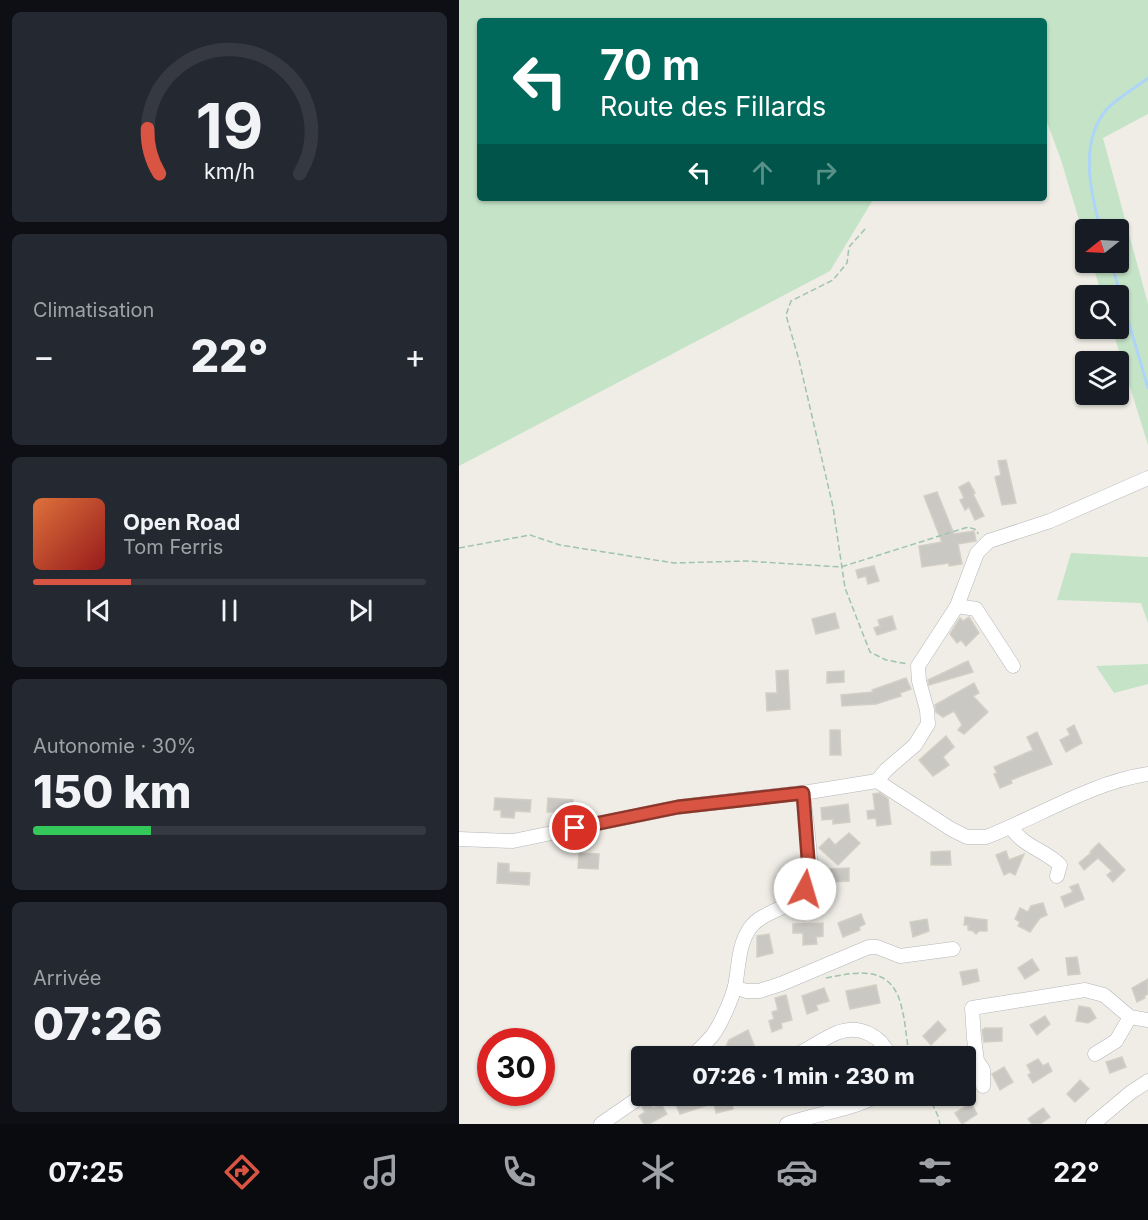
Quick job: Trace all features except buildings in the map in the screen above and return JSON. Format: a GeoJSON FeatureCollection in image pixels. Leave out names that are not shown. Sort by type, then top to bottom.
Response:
{"type":"FeatureCollection","features":[{"type":"Feature","properties":{"kind":"street"},"geometry":{"type":"LineString","coordinates":[[459,839],[513,841],[678,807],[803,793],[877,781],[886,770],[915,746],[928,724],[918,666],[957,606],[973,562],[989,541],[1050,521],[1148,478]]}},
{"type":"Feature","properties":{"kind":"street"},"geometry":{"type":"LineString","coordinates":[[957,606],[976,609],[1013,666]]}},
{"type":"Feature","properties":{"kind":"street"},"geometry":{"type":"LineString","coordinates":[[877,781],[951,830],[967,837],[986,837],[1123,778],[1148,774]]}},
{"type":"Feature","properties":{"kind":"street"},"geometry":{"type":"LineString","coordinates":[[702,1046],[713,1035],[735,987],[742,946],[750,928],[756,920],[802,896],[809,881],[803,793]]}},
{"type":"Feature","properties":{"kind":"street"},"geometry":{"type":"LineString","coordinates":[[1011,827],[1017,837],[1053,858],[1060,865],[1057,876]]}},
{"type":"Feature","properties":{"kind":"street"},"geometry":{"type":"LineString","coordinates":[[735,987],[746,991],[759,991],[869,947],[877,947],[900,956],[953,949]]}},
{"type":"Feature","properties":{"kind":"street"},"geometry":{"type":"LineString","coordinates":[[983,1086],[983,1070],[977,1061],[972,1008],[1085,990],[1104,995],[1130,1017],[1148,1020]]}},
{"type":"Feature","properties":{"kind":"street"},"geometry":{"type":"LineString","coordinates":[[1095,1054],[1116,1041],[1130,1017]]}},
{"type":"Feature","properties":{"kind":"street"},"geometry":{"type":"LineString","coordinates":[[813,1046],[840,1032],[857,1030],[876,1037],[884,1046]]}},
{"type":"Feature","properties":{"kind":"street"},"geometry":{"type":"LineString","coordinates":[[1093,1124],[1148,1081]]}},
{"type":"Feature","properties":{"kind":"street"},"geometry":{"type":"LineString","coordinates":[[601,1124],[631,1103]]}},
{"type":"Feature","properties":{"kind":"street"},"geometry":{"type":"LineString","coordinates":[[787,1124],[849,1106]]}},
{"type":"Feature","properties":{"kind":"path"},"geometry":{"type":"LineString","coordinates":[[865,229],[849,247],[847,263],[833,280],[791,301],[786,315],[799,360],[833,507],[845,588],[870,652],[886,660],[918,666]]}},
{"type":"Feature","properties":{"kind":"path"},"geometry":{"type":"LineString","coordinates":[[459,548],[529,535],[559,546],[673,563],[746,561],[841,567],[967,527],[977,530],[983,548]]}},
{"type":"Feature","properties":{"kind":"path"},"geometry":{"type":"LineString","coordinates":[[824,979],[855,972],[872,973],[887,981],[902,1006],[908,1046]]}},
{"type":"Feature","properties":{"kind":"path"},"geometry":{"type":"LineString","coordinates":[[933,1106],[940,1124]]}},
{"type":"Feature","properties":{"kind":"green space"},"geometry":{"type":"Polygon","coordinates":[[[459,0],[1148,0],[1148,114],[1103,138],[1125,219],[1079,219],[1047,122],[1047,18],[477,18],[477,201],[872,201],[830,271],[459,466],[459,0]]]}},
{"type":"Feature","properties":{"kind":"green space"},"geometry":{"type":"Polygon","coordinates":[[[1129,234],[1148,304],[1148,445],[1129,384],[1129,351],[1119,351],[1115,339],[1129,339],[1129,285],[1099,285],[1095,273],[1129,273],[1129,234]]]}},
{"type":"Feature","properties":{"kind":"green space"},"geometry":{"type":"Polygon","coordinates":[[[1071,553],[1148,557],[1148,623],[1141,603],[1057,600],[1071,553]]]}},
{"type":"Feature","properties":{"kind":"green space"},"geometry":{"type":"Polygon","coordinates":[[[1148,664],[1148,684],[1114,693],[1096,666],[1148,664]]]}},
{"type":"Feature","properties":{"kind":"waterway"},"geometry":{"type":"LineString","coordinates":[[1098,219],[1089,167],[1093,136],[1098,122],[1107,109],[1148,78]]}},
{"type":"Feature","properties":{"kind":"waterway"},"geometry":{"type":"LineString","coordinates":[[1114,273],[1148,388]]}},
{"type":"Feature","properties":{"kind":"route"},"geometry":{"type":"LineString","coordinates":[[575,828],[678,807],[803,793],[809,872],[809,881],[805,889]]}}]}
